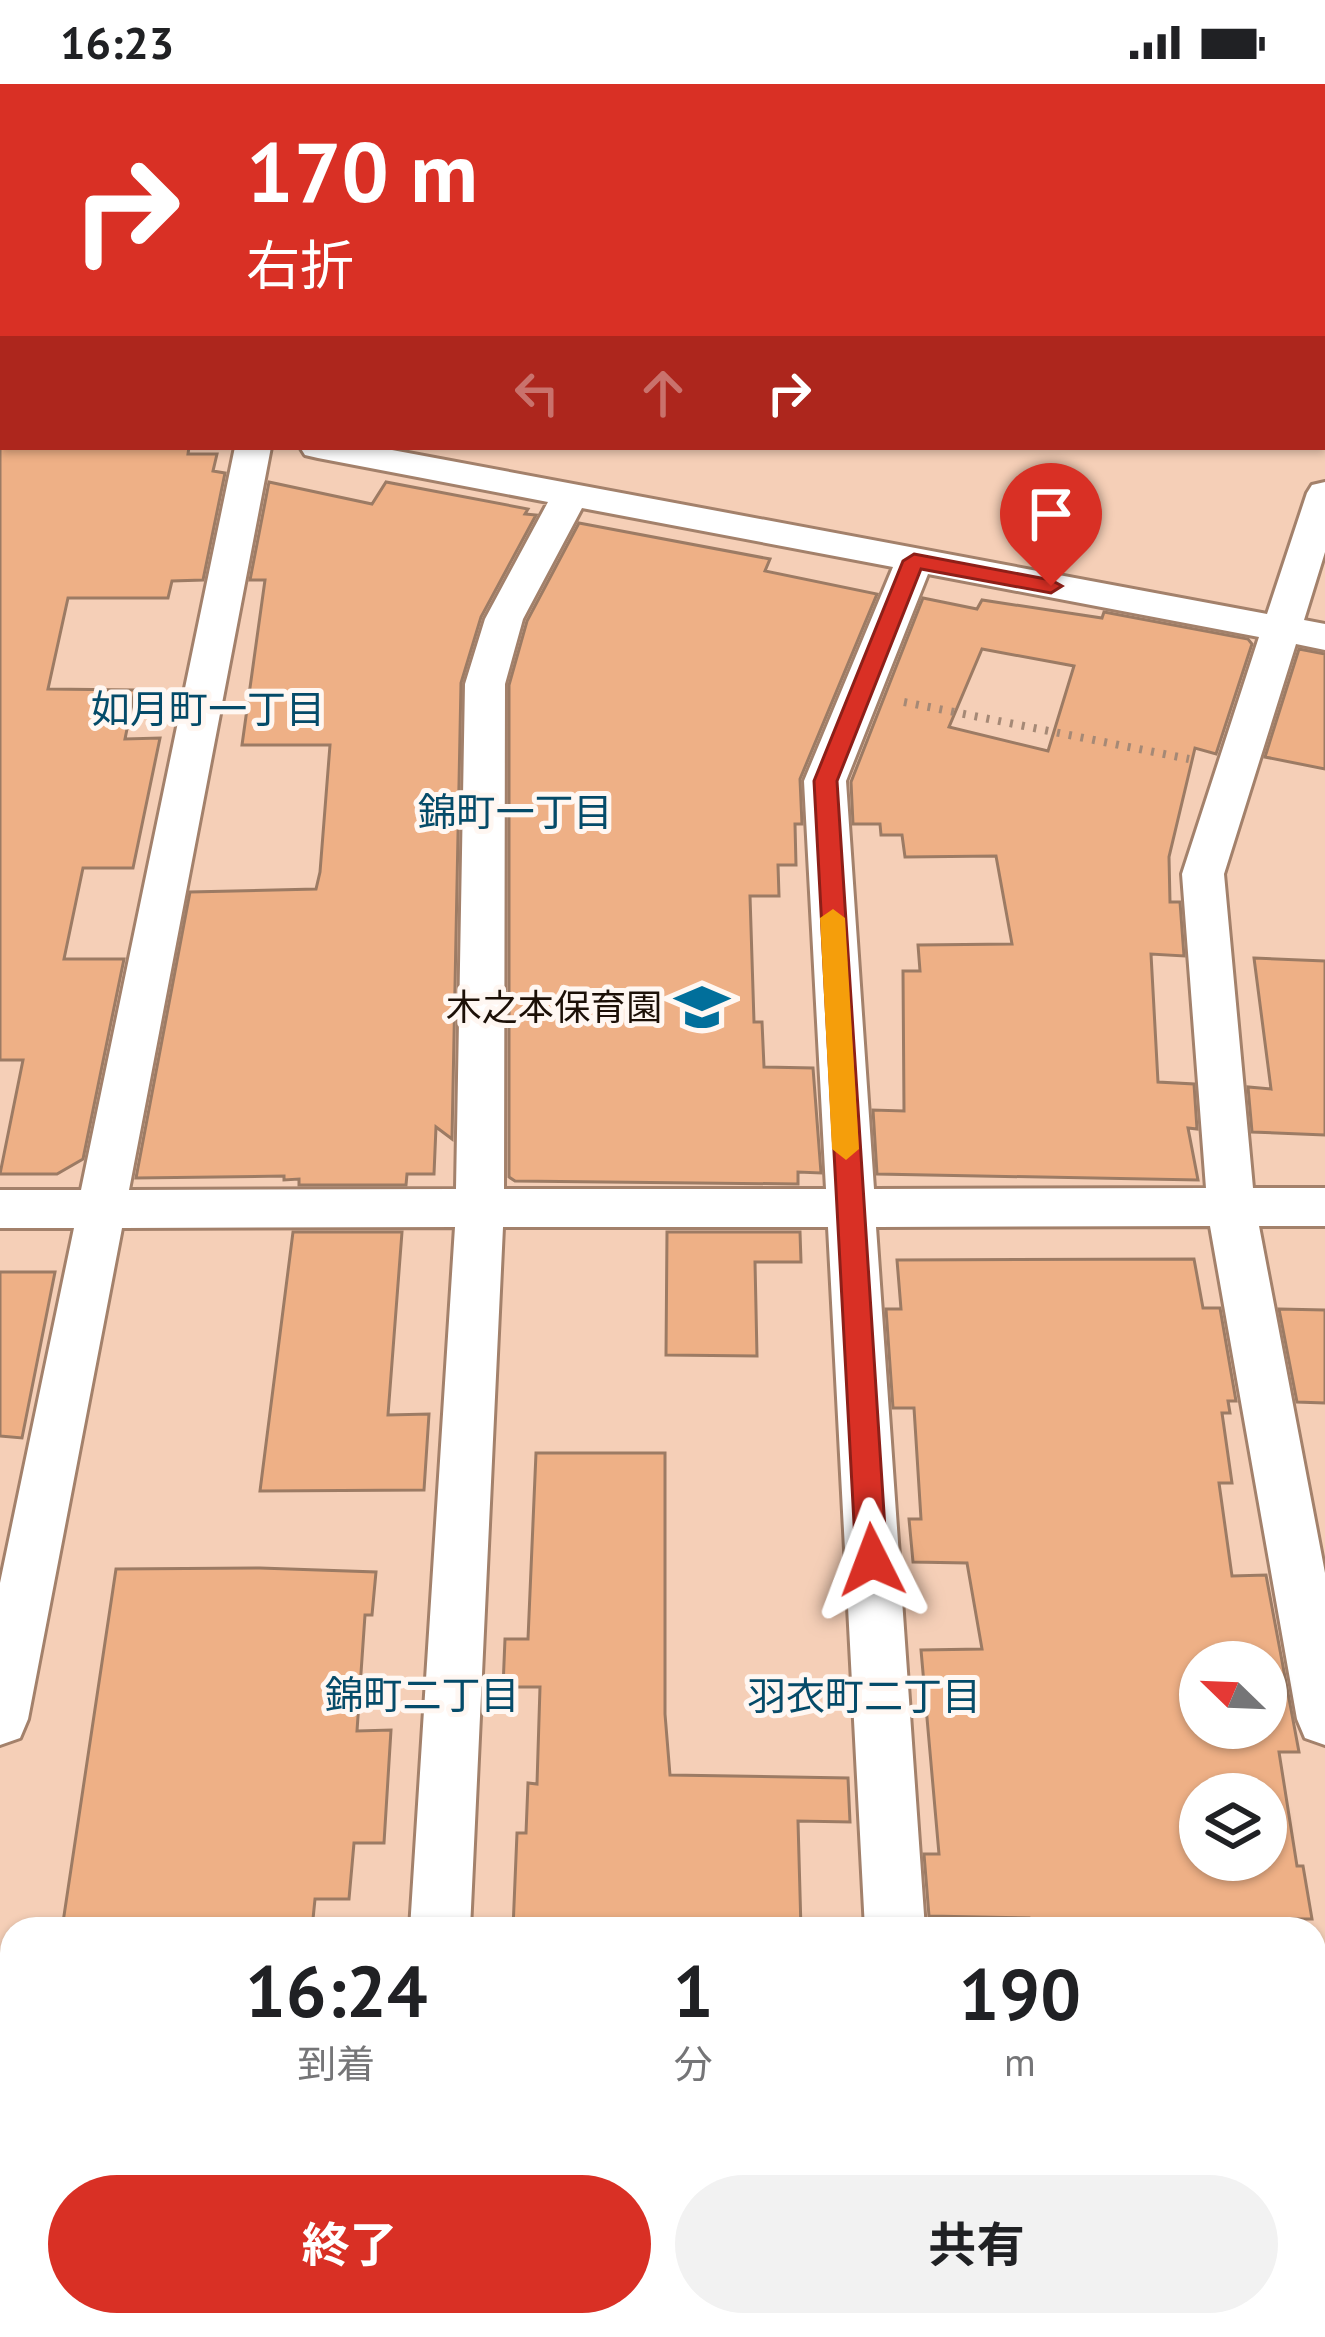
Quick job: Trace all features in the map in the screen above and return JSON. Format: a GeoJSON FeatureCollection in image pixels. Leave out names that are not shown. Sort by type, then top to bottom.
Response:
{"type":"FeatureCollection","features":[{"type":"Feature","properties":{"kind":"street"},"geometry":{"type":"LineString","coordinates":[[0,1719],[252,450]]}},
{"type":"Feature","properties":{"kind":"street"},"geometry":{"type":"LineString","coordinates":[[334,450],[1325,637]]}},
{"type":"Feature","properties":{"kind":"street"},"geometry":{"type":"LineString","coordinates":[[1325,494],[1203,874],[1231,1207],[1325,1719]]}},
{"type":"Feature","properties":{"kind":"street"},"geometry":{"type":"LineString","coordinates":[[441,1917],[480,1211],[485,684],[504,619],[570,495]]}},
{"type":"Feature","properties":{"kind":"street"},"geometry":{"type":"LineString","coordinates":[[894,1917],[825,781],[914,561]]}},
{"type":"Feature","properties":{"kind":"street"},"geometry":{"type":"LineString","coordinates":[[0,1209],[1325,1208]]}},
{"type":"Feature","properties":{"kind":"path"},"geometry":{"type":"LineString","coordinates":[[861,693],[1238,769]]}},
{"type":"Feature","properties":{"kind":"building"},"geometry":{"type":"Polygon","coordinates":[[[0,450],[217,454],[213,471],[225,473],[203,580],[172,581],[168,598],[68,598],[48,689],[135,690],[125,739],[160,738],[133,868],[83,868],[64,959],[124,959],[83,1159],[57,1174],[0,1174],[23,1060],[0,1060],[0,450]]]}},
{"type":"Feature","properties":{"kind":"building"},"geometry":{"type":"Polygon","coordinates":[[[269,482],[372,504],[386,482],[528,509],[525,514],[536,515],[481,617],[461,683],[452,1139],[436,1127],[434,1174],[407,1174],[406,1185],[299,1185],[299,1179],[284,1180],[284,1176],[136,1178],[190,892],[316,889],[320,872],[330,745],[242,745],[265,580],[250,580],[269,482]]]}},
{"type":"Feature","properties":{"kind":"building"},"geometry":{"type":"Polygon","coordinates":[[[579,523],[770,559],[765,571],[877,594],[800,779],[802,824],[795,824],[796,865],[778,865],[779,896],[750,896],[754,1022],[762,1022],[764,1067],[813,1068],[821,1173],[798,1172],[798,1184],[515,1181],[509,1177],[509,685],[527,621],[579,523]]]}},
{"type":"Feature","properties":{"kind":"building"},"geometry":{"type":"Polygon","coordinates":[[[923,598],[977,609],[982,600],[1102,618],[1104,612],[1248,639],[1252,644],[1216,754],[1195,748],[1169,857],[1170,902],[1180,902],[1184,956],[1151,954],[1158,1082],[1194,1084],[1197,1129],[1188,1128],[1198,1180],[877,1174],[873,1110],[904,1111],[903,971],[920,971],[918,945],[1012,944],[996,856],[905,857],[902,835],[881,835],[880,824],[853,824],[851,782],[923,598]],[[982,649],[949,727],[1048,751],[1074,666],[982,649]]]}},
{"type":"Feature","properties":{"kind":"building"},"geometry":{"type":"Polygon","coordinates":[[[1299,649],[1325,654],[1325,769],[1265,757],[1299,649]]]}},
{"type":"Feature","properties":{"kind":"building"},"geometry":{"type":"Polygon","coordinates":[[[1254,958],[1325,961],[1325,1135],[1252,1132],[1248,1087],[1271,1089],[1254,958]]]}},
{"type":"Feature","properties":{"kind":"building"},"geometry":{"type":"Polygon","coordinates":[[[293,1232],[402,1232],[388,1415],[429,1414],[424,1490],[260,1491],[293,1232]]]}},
{"type":"Feature","properties":{"kind":"building"},"geometry":{"type":"Polygon","coordinates":[[[667,1232],[800,1232],[801,1262],[755,1262],[757,1356],[666,1355],[667,1232]]]}},
{"type":"Feature","properties":{"kind":"building"},"geometry":{"type":"Polygon","coordinates":[[[1194,1259],[1203,1308],[1220,1308],[1236,1401],[1228,1401],[1230,1413],[1222,1413],[1232,1483],[1219,1483],[1232,1576],[1266,1575],[1278,1641],[1179,1641],[1179,1749],[1287,1749],[1287,1688],[1299,1752],[1279,1752],[1282,1773],[1179,1773],[1179,1881],[1287,1881],[1287,1803],[1312,1917],[929,1916],[924,1854],[939,1854],[921,1650],[982,1649],[967,1563],[913,1562],[909,1519],[921,1519],[914,1408],[893,1408],[886,1309],[901,1309],[897,1260],[1194,1259]]]}},
{"type":"Feature","properties":{"kind":"building"},"geometry":{"type":"Polygon","coordinates":[[[0,1272],[55,1272],[22,1438],[0,1436],[0,1272]]]}},
{"type":"Feature","properties":{"kind":"building"},"geometry":{"type":"Polygon","coordinates":[[[1279,1309],[1325,1310],[1325,1403],[1297,1402],[1279,1309]]]}},
{"type":"Feature","properties":{"kind":"building"},"geometry":{"type":"Polygon","coordinates":[[[536,1453],[665,1453],[665,1714],[670,1775],[848,1778],[850,1822],[798,1821],[801,1917],[514,1917],[517,1833],[526,1833],[528,1783],[537,1784],[540,1687],[503,1687],[505,1639],[528,1639],[536,1453]]]}},
{"type":"Feature","properties":{"kind":"building"},"geometry":{"type":"Polygon","coordinates":[[[116,1569],[376,1572],[372,1615],[365,1615],[357,1731],[391,1730],[384,1843],[354,1843],[349,1899],[315,1899],[313,1917],[64,1917],[116,1569]]]}},
{"type":"Feature","properties":{"kind":"slow traffic"},"geometry":{"type":"LineString","coordinates":[[833,918],[846,1149]]}},
{"type":"Feature","properties":{"kind":"place","name":"木之本保育園"},"geometry":{"type":"Point","coordinates":[702,1007]}},
{"type":"Feature","properties":{"kind":"district","name":"如月町一丁目"},"geometry":{"type":"Point","coordinates":[208,709]}},
{"type":"Feature","properties":{"kind":"district","name":"錦町一丁目"},"geometry":{"type":"Point","coordinates":[515,812]}},
{"type":"Feature","properties":{"kind":"district","name":"錦町二丁目"},"geometry":{"type":"Point","coordinates":[422,1695]}},
{"type":"Feature","properties":{"kind":"district","name":"羽衣町二丁目"},"geometry":{"type":"Point","coordinates":[864,1696]}},
{"type":"Feature","properties":{"kind":"route"},"geometry":{"type":"LineString","coordinates":[[872,1560],[825,781],[914,561],[1051,586]]}}]}
